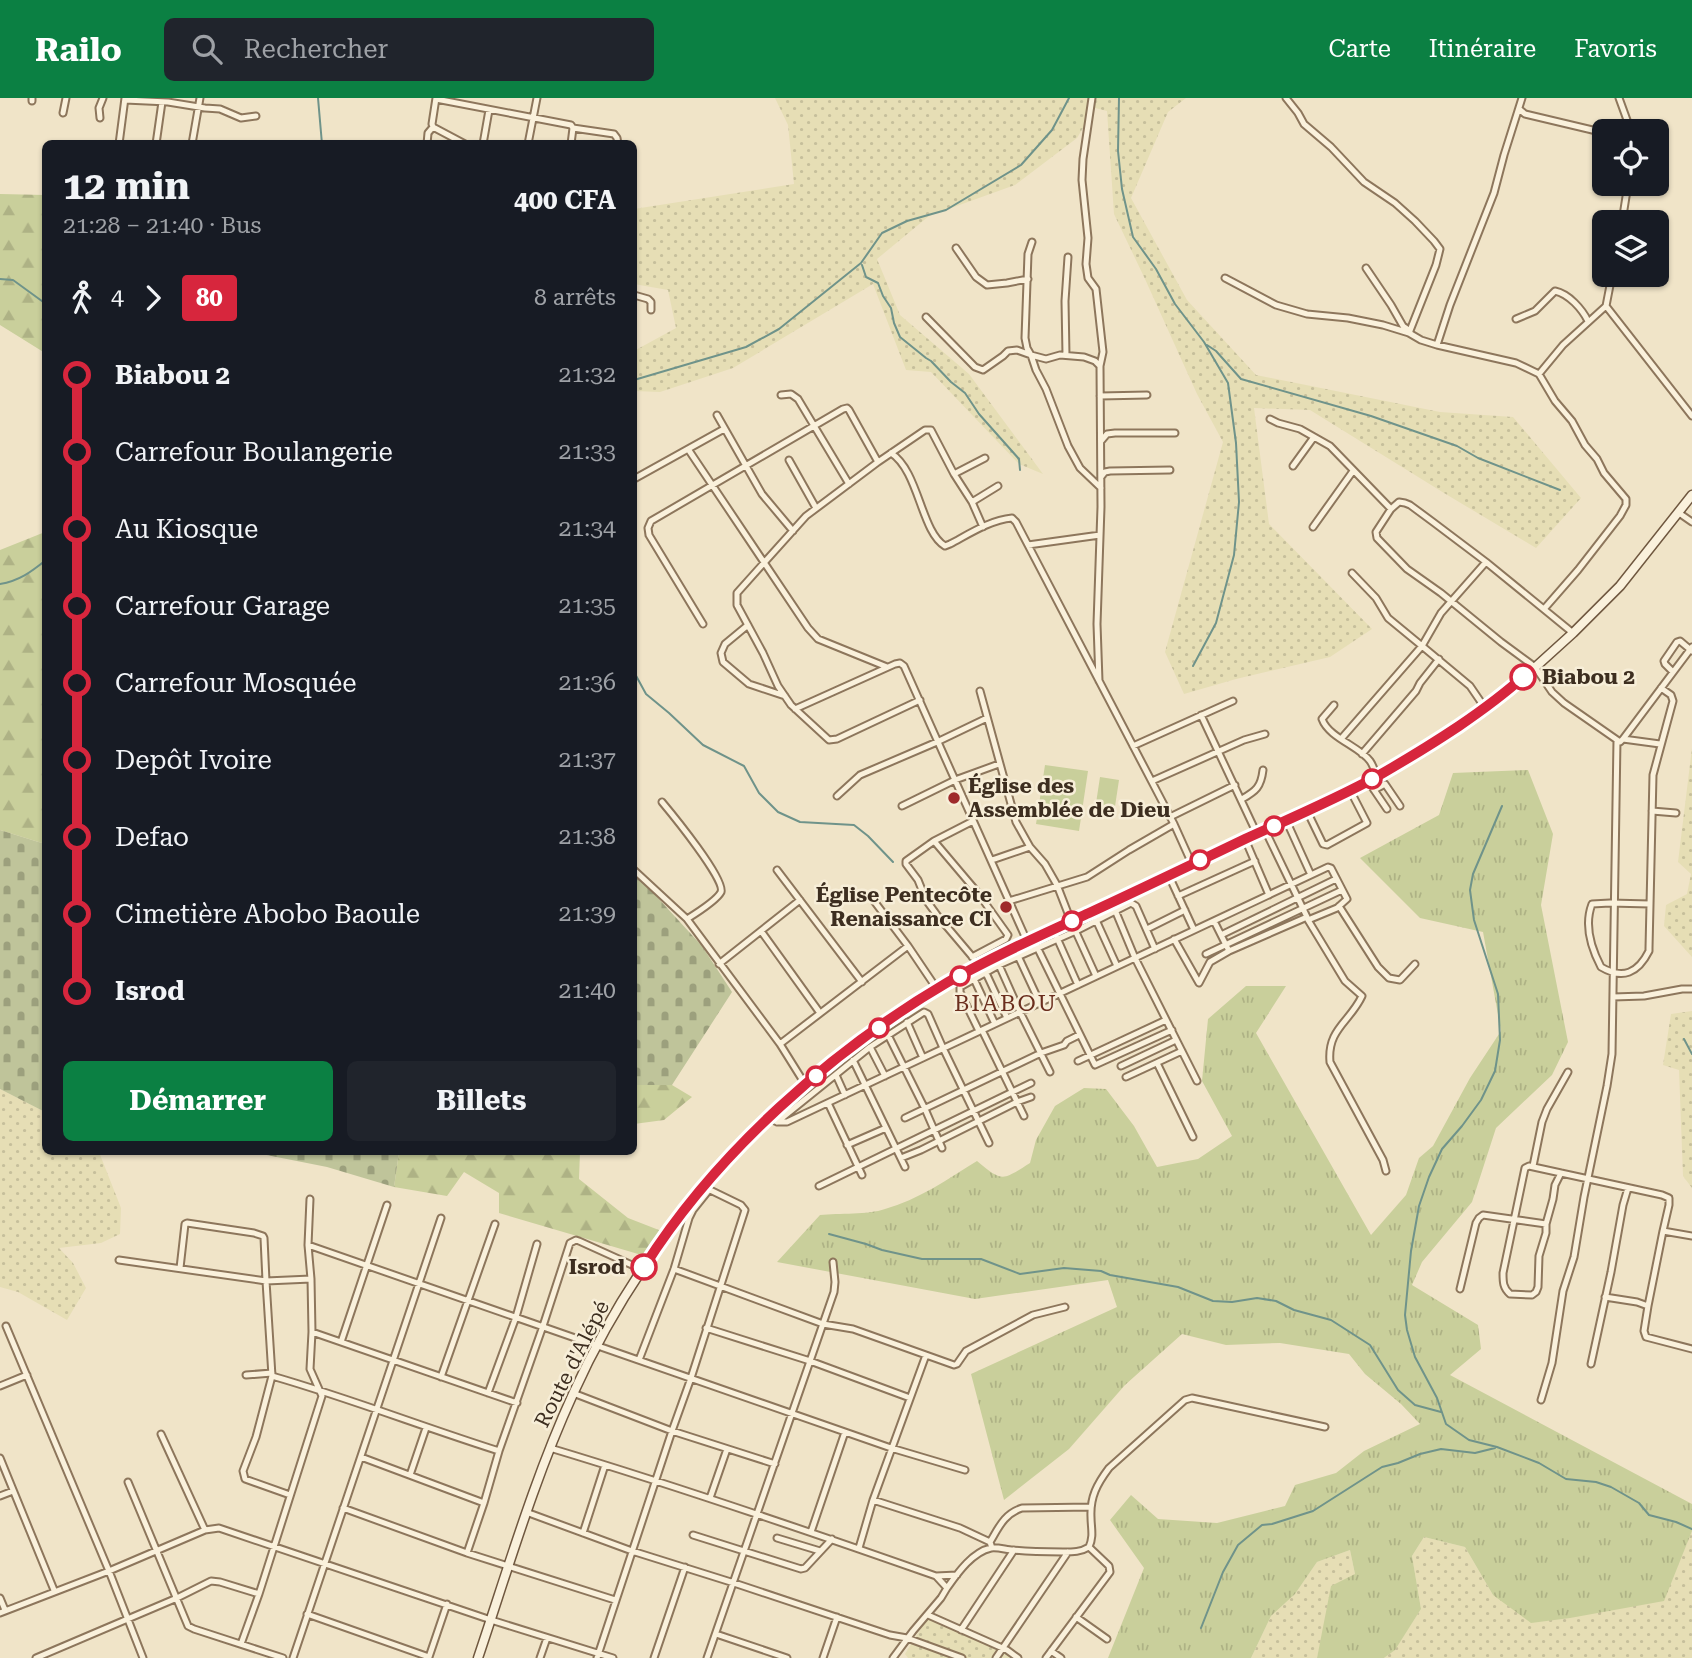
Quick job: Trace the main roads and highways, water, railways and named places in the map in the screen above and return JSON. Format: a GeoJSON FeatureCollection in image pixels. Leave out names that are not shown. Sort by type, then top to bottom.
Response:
{"type":"FeatureCollection","features":[{"type":"Feature","properties":{"kind":"main road","name":"Route d'Alépé"},"geometry":{"type":"LineString","coordinates":[[478,1658],[550,1448],[597,1345],[660,1243],[706,1189],[805,1084],[890,1020],[979,965],[1368,781],[1485,708],[1510,690],[1620,586],[1692,495]]}},
{"type":"Feature","properties":{"kind":"waterway"},"geometry":{"type":"LineString","coordinates":[[318,98],[322,140]]}},
{"type":"Feature","properties":{"kind":"waterway"},"geometry":{"type":"LineString","coordinates":[[637,379],[746,347],[779,329],[861,263],[882,233],[907,221],[946,210],[1021,165],[1052,130],[1069,98]]}},
{"type":"Feature","properties":{"kind":"waterway"},"geometry":{"type":"LineString","coordinates":[[1119,98],[1118,151],[1122,189],[1133,237],[1156,269],[1175,304],[1204,342],[1228,383],[1236,443],[1239,502],[1234,555],[1216,623],[1193,666]]}},
{"type":"Feature","properties":{"kind":"waterway"},"geometry":{"type":"LineString","coordinates":[[862,265],[866,277],[878,283],[891,308],[900,337],[965,393],[979,414],[1019,459],[1020,470]]}},
{"type":"Feature","properties":{"kind":"waterway"},"geometry":{"type":"LineString","coordinates":[[0,279],[13,280],[42,301]]}},
{"type":"Feature","properties":{"kind":"waterway"},"geometry":{"type":"LineString","coordinates":[[1207,345],[1216,351],[1241,379],[1371,416],[1457,446],[1478,458],[1560,490]]}},
{"type":"Feature","properties":{"kind":"waterway"},"geometry":{"type":"LineString","coordinates":[[0,584],[13,581],[42,563]]}},
{"type":"Feature","properties":{"kind":"waterway"},"geometry":{"type":"LineString","coordinates":[[637,678],[646,694],[703,745],[744,766],[759,793],[778,812],[800,822],[854,825],[893,862]]}},
{"type":"Feature","properties":{"kind":"waterway"},"geometry":{"type":"LineString","coordinates":[[1502,806],[1473,874],[1470,890],[1474,920],[1498,994],[1500,1040],[1495,1071],[1481,1100],[1442,1149],[1419,1206],[1411,1251],[1405,1315],[1407,1330],[1415,1357],[1437,1398],[1446,1424],[1469,1440],[1539,1463],[1566,1479],[1596,1482],[1611,1487],[1639,1503],[1649,1515],[1692,1529]]}},
{"type":"Feature","properties":{"kind":"waterway"},"geometry":{"type":"LineString","coordinates":[[1684,1039],[1692,1054]]}},
{"type":"Feature","properties":{"kind":"waterway"},"geometry":{"type":"LineString","coordinates":[[829,1234],[922,1259],[981,1259],[1020,1274],[1064,1268],[1101,1271],[1178,1287],[1213,1301],[1232,1302],[1257,1298],[1276,1301],[1294,1310],[1331,1320],[1370,1345],[1398,1390],[1415,1405],[1441,1412]]}},
{"type":"Feature","properties":{"kind":"waterway"},"geometry":{"type":"LineString","coordinates":[[1201,1628],[1223,1572],[1238,1545],[1262,1525],[1313,1511],[1382,1467],[1420,1454],[1441,1449],[1475,1453],[1495,1448]]}},
{"type":"Feature","properties":{"kind":"place","name":"Biabou 2"},"geometry":{"type":"Point","coordinates":[1523,677]}},
{"type":"Feature","properties":{"kind":"place","name":"Église des Assemblée de Dieu"},"geometry":{"type":"Point","coordinates":[954,798]}},
{"type":"Feature","properties":{"kind":"place","name":"Église Pentecôte Renaissance CI"},"geometry":{"type":"Point","coordinates":[1006,907]}},
{"type":"Feature","properties":{"kind":"place","name":"Isrod"},"geometry":{"type":"Point","coordinates":[644,1267]}},
{"type":"Feature","properties":{"kind":"district","name":"BIABOU"},"geometry":{"type":"Point","coordinates":[1006,1003]}}]}
